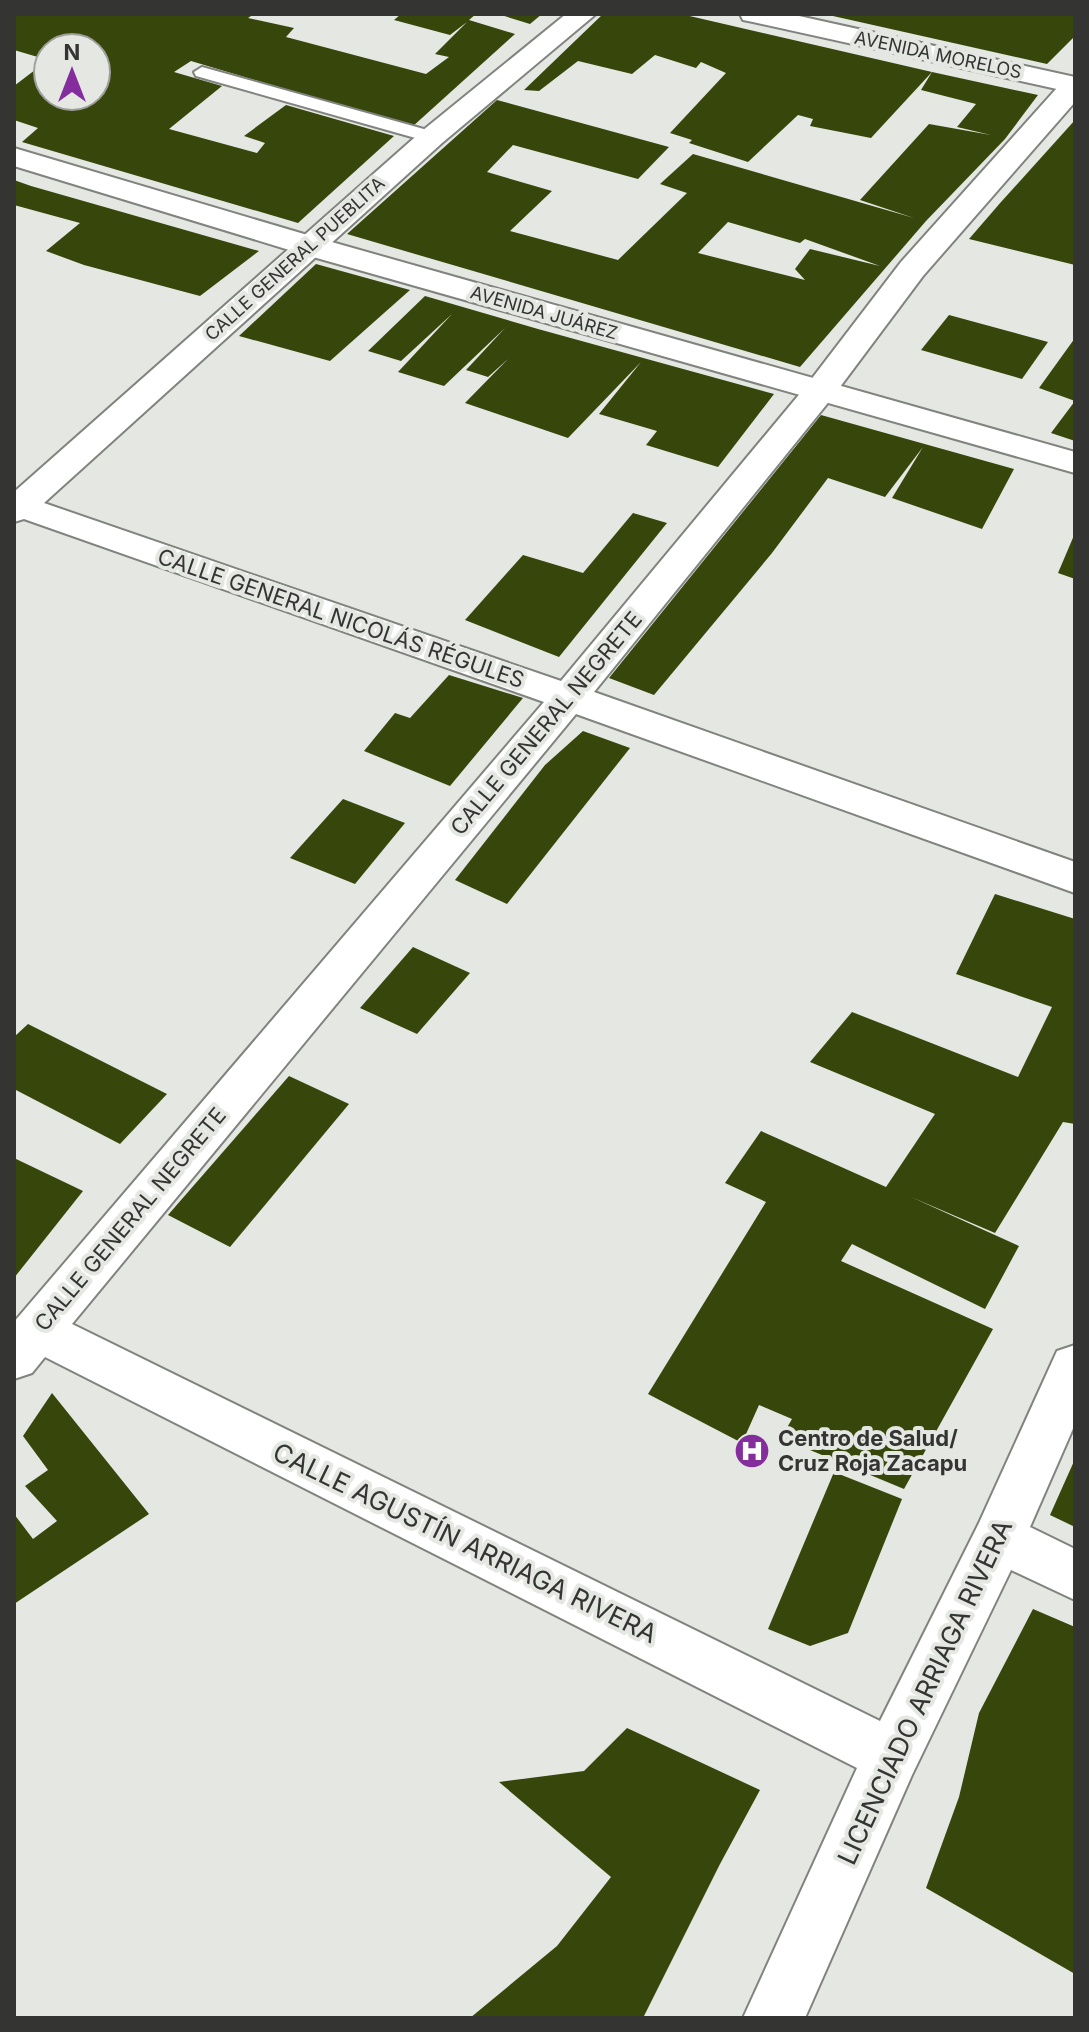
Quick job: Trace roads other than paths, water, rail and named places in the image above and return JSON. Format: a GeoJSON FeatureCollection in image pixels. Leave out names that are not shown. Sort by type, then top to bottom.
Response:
{"type":"FeatureCollection","features":[{"type":"Feature","properties":{"kind":"street","name":"CALLE GENERAL PUEBLITA"},"geometry":{"type":"LineString","coordinates":[[16,507],[432,137],[583,14]]}},
{"type":"Feature","properties":{"kind":"street","name":"AVENIDA MORELOS"},"geometry":{"type":"LineString","coordinates":[[753,14],[1075,85]]}},
{"type":"Feature","properties":{"kind":"street","name":"CALLE GENERAL NEGRETE"},"geometry":{"type":"LineString","coordinates":[[25,1344],[569,697],[819,392],[912,269],[1075,85]]}},
{"type":"Feature","properties":{"kind":"street","name":"AVENIDA JUÁREZ"},"geometry":{"type":"LineString","coordinates":[[14,157],[310,246],[1075,463]]}},
{"type":"Feature","properties":{"kind":"street","name":"CALLE GENERAL NICOLÁS RÉGULES"},"geometry":{"type":"LineString","coordinates":[[16,507],[569,697],[1075,878]]}},
{"type":"Feature","properties":{"kind":"street","name":"CALLE AGUSTÍN ARRIAGA RIVERA"},"geometry":{"type":"LineString","coordinates":[[25,1344],[892,1756]]}},
{"type":"Feature","properties":{"kind":"street","name":"LICENCIADO ARRIAGA RIVERA"},"geometry":{"type":"LineString","coordinates":[[774,2018],[892,1756],[999,1538],[1075,1366]]}},
{"type":"Feature","properties":{"kind":"street"},"geometry":{"type":"LineString","coordinates":[[999,1538],[1075,1575]]}},
{"type":"Feature","properties":{"kind":"lane"},"geometry":{"type":"LineString","coordinates":[[202,72],[432,137]]}},
{"type":"Feature","properties":{"kind":"place","name":"Centro de Salud/ Cruz Roja Zacapu"},"geometry":{"type":"Point","coordinates":[752,1451]}}]}
